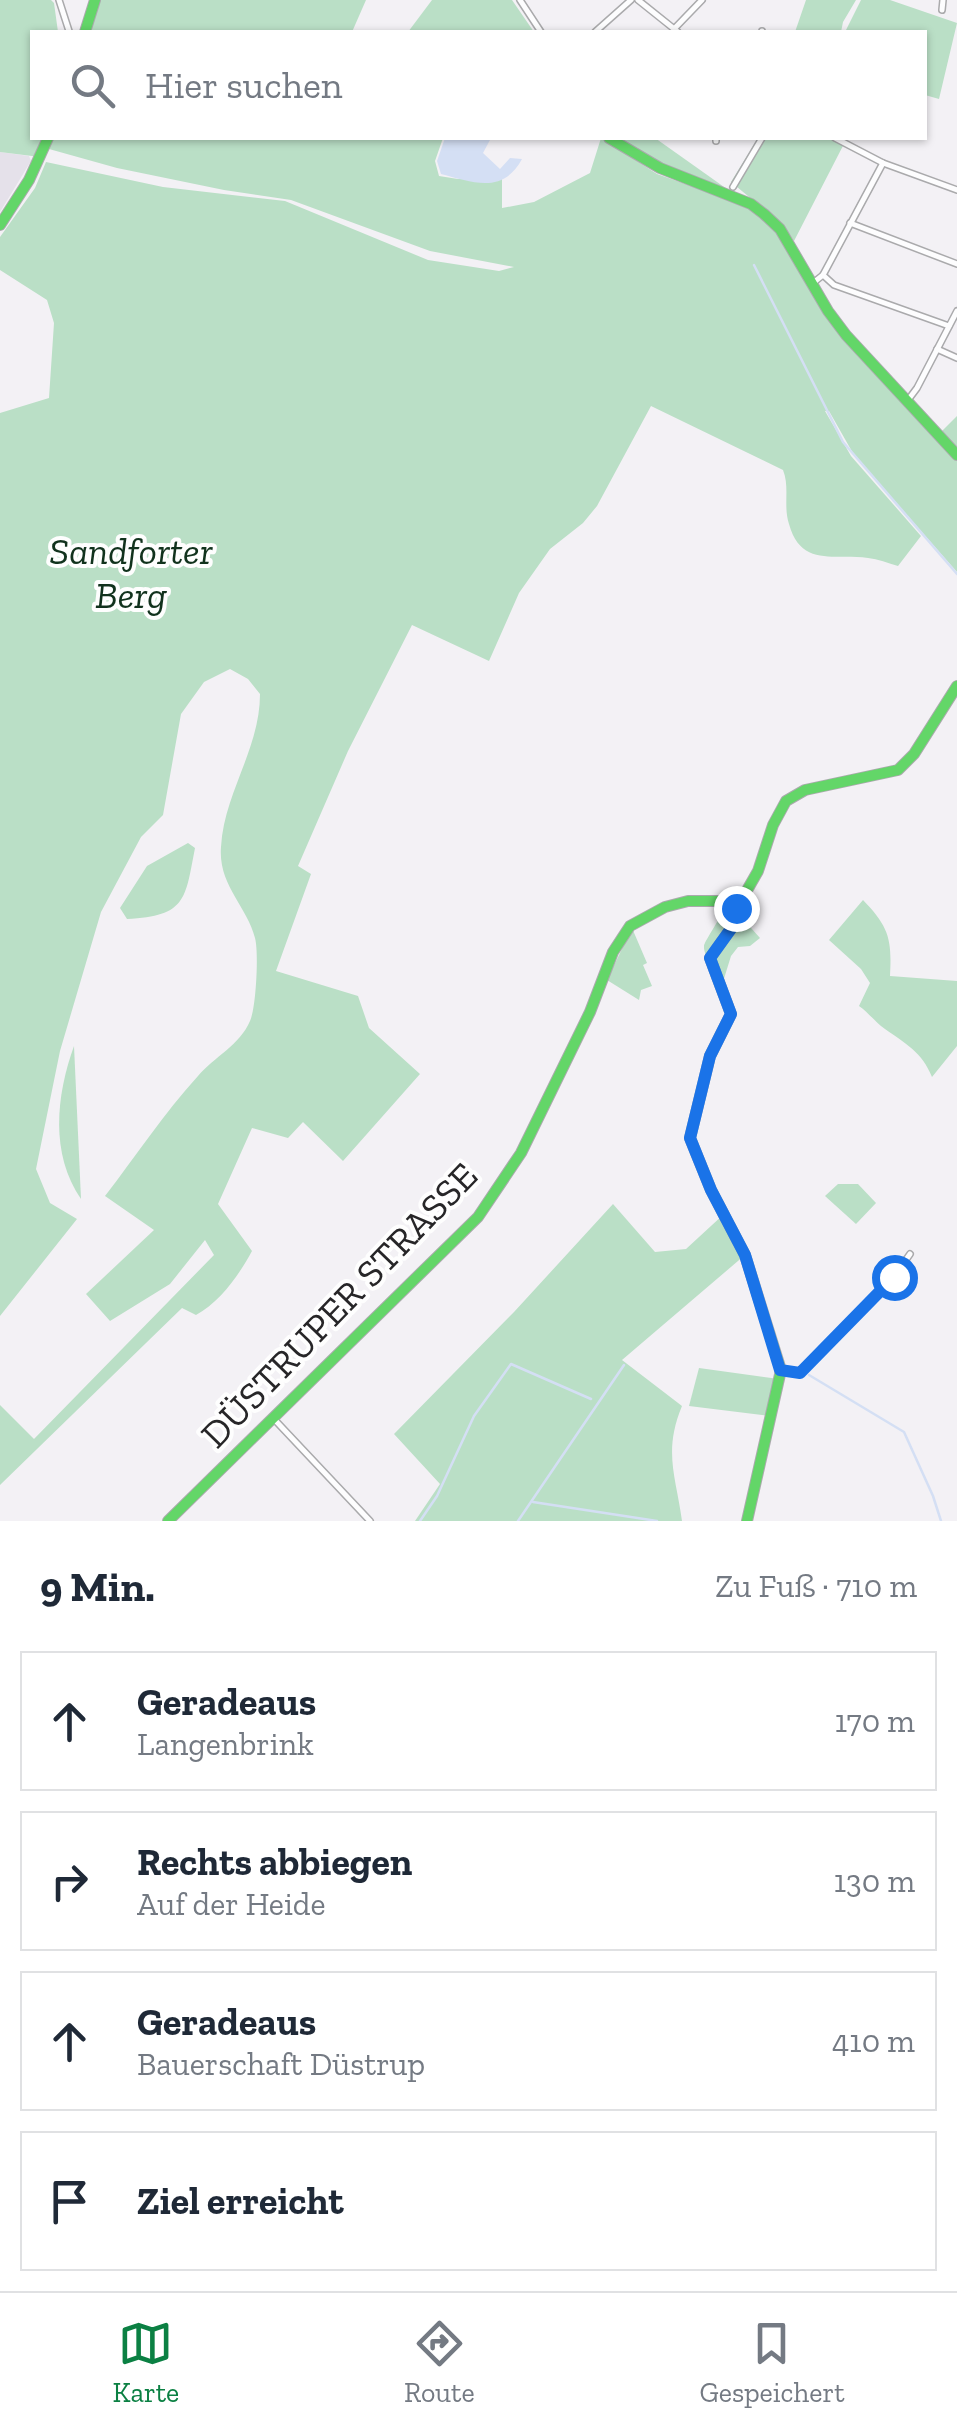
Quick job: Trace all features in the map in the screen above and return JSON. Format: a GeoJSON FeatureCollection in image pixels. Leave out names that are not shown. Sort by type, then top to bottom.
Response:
{"type":"FeatureCollection","features":[{"type":"Feature","properties":{"kind":"street"},"geometry":{"type":"LineString","coordinates":[[59,0],[69,30]]}},
{"type":"Feature","properties":{"kind":"street"},"geometry":{"type":"LineString","coordinates":[[86,30],[95,0]]}},
{"type":"Feature","properties":{"kind":"street"},"geometry":{"type":"LineString","coordinates":[[520,0],[540,30]]}},
{"type":"Feature","properties":{"kind":"street"},"geometry":{"type":"LineString","coordinates":[[598,30],[634,0],[675,30]]}},
{"type":"Feature","properties":{"kind":"street"},"geometry":{"type":"LineString","coordinates":[[677,30],[702,0]]}},
{"type":"Feature","properties":{"kind":"street"},"geometry":{"type":"LineString","coordinates":[[942,10],[943,0]]}},
{"type":"Feature","properties":{"kind":"street"},"geometry":{"type":"LineString","coordinates":[[0,225],[29,180],[47,140]]}},
{"type":"Feature","properties":{"kind":"street"},"geometry":{"type":"LineString","coordinates":[[612,140],[660,168],[751,204],[780,229],[846,335],[957,455]]}},
{"type":"Feature","properties":{"kind":"street"},"geometry":{"type":"LineString","coordinates":[[733,187],[761,140]]}},
{"type":"Feature","properties":{"kind":"street"},"geometry":{"type":"LineString","coordinates":[[839,140],[883,163],[957,190]]}},
{"type":"Feature","properties":{"kind":"street"},"geometry":{"type":"LineString","coordinates":[[812,282],[823,275],[883,163]]}},
{"type":"Feature","properties":{"kind":"street"},"geometry":{"type":"LineString","coordinates":[[850,223],[957,264]]}},
{"type":"Feature","properties":{"kind":"street"},"geometry":{"type":"LineString","coordinates":[[823,275],[834,284],[949,326]]}},
{"type":"Feature","properties":{"kind":"street"},"geometry":{"type":"LineString","coordinates":[[907,400],[918,388],[957,310]]}},
{"type":"Feature","properties":{"kind":"street"},"geometry":{"type":"LineString","coordinates":[[937,349],[957,358]]}},
{"type":"Feature","properties":{"kind":"street"},"geometry":{"type":"LineString","coordinates":[[747,1521],[780,1370],[745,1255],[711,1190],[690,1138],[710,1056],[731,1014],[710,958],[733,926],[736,898],[753,882],[773,825],[786,802],[805,790],[898,770],[914,754],[957,686]]}},
{"type":"Feature","properties":{"kind":"street","name":"DÜSTRUPER STRASSE"},"geometry":{"type":"LineString","coordinates":[[168,1521],[478,1217],[500,1188],[550,1096],[621,936],[644,916],[666,907],[736,898]]}},
{"type":"Feature","properties":{"kind":"street"},"geometry":{"type":"LineString","coordinates":[[780,1370],[800,1373],[894,1277],[910,1254]]}},
{"type":"Feature","properties":{"kind":"street"},"geometry":{"type":"LineString","coordinates":[[273,1418],[370,1521]]}},
{"type":"Feature","properties":{"kind":"shaded area"},"geometry":{"type":"Polygon","coordinates":[[[0,152],[29,156],[31,161],[0,212],[0,152]]]}},
{"type":"Feature","properties":{"kind":"green space"},"geometry":{"type":"Polygon","coordinates":[[[0,0],[51,0],[58,30],[30,30],[30,140],[47,140],[40,157],[0,152],[0,0]]]}},
{"type":"Feature","properties":{"kind":"green space"},"geometry":{"type":"Polygon","coordinates":[[[100,0],[366,0],[353,30],[90,30],[100,0]]]}},
{"type":"Feature","properties":{"kind":"green space"},"geometry":{"type":"Polygon","coordinates":[[[432,0],[512,0],[533,30],[410,30],[432,0]]]}},
{"type":"Feature","properties":{"kind":"green space"},"geometry":{"type":"Polygon","coordinates":[[[806,0],[856,0],[841,30],[796,30],[806,0]]]}},
{"type":"Feature","properties":{"kind":"green space"},"geometry":{"type":"Polygon","coordinates":[[[861,0],[890,0],[957,23],[939,99],[927,96],[927,30],[846,30],[861,0]]]}},
{"type":"Feature","properties":{"kind":"green space","name":"Sandforter Berg"},"geometry":{"type":"Polygon","coordinates":[[[52,140],[442,140],[435,161],[439,176],[502,178],[502,208],[534,202],[590,173],[600,140],[604,140],[657,174],[691,186],[693,182],[751,204],[780,229],[828,311],[939,434],[957,416],[957,572],[854,455],[829,411],[825,411],[851,456],[921,536],[898,566],[868,558],[811,553],[794,538],[787,517],[783,470],[651,406],[597,506],[583,523],[550,549],[519,593],[489,661],[412,625],[348,751],[298,866],[311,874],[276,971],[358,996],[369,1028],[420,1074],[343,1161],[303,1122],[288,1138],[252,1128],[218,1204],[252,1251],[235,1278],[196,1315],[182,1308],[0,1485],[0,1405],[34,1439],[214,1255],[205,1240],[170,1284],[110,1321],[86,1294],[154,1230],[105,1196],[186,1090],[240,1037],[252,1014],[257,967],[255,938],[228,884],[221,847],[228,808],[254,734],[260,694],[248,679],[230,669],[204,682],[181,714],[163,815],[141,837],[101,912],[60,1051],[36,1169],[50,1203],[77,1219],[0,1316],[0,413],[49,398],[54,323],[47,300],[0,270],[0,237],[35,188],[46,162],[163,187],[285,201],[428,260],[499,271],[514,267],[430,251],[291,200],[117,168],[49,149],[52,140]]]}},
{"type":"Feature","properties":{"kind":"green space"},"geometry":{"type":"Polygon","coordinates":[[[618,140],[658,140],[734,194],[661,164],[618,140]]]}},
{"type":"Feature","properties":{"kind":"green space"},"geometry":{"type":"Polygon","coordinates":[[[757,140],[846,140],[794,241],[783,225],[731,182],[757,140]]]}},
{"type":"Feature","properties":{"kind":"green space"},"geometry":{"type":"Polygon","coordinates":[[[188,843],[195,848],[180,901],[162,914],[127,919],[120,908],[147,866],[188,843]]]}},
{"type":"Feature","properties":{"kind":"green space"},"geometry":{"type":"Polygon","coordinates":[[[863,900],[887,934],[890,976],[957,981],[957,1046],[932,1077],[913,1049],[859,1006],[870,983],[861,969],[829,940],[863,900]]]}},
{"type":"Feature","properties":{"kind":"green space"},"geometry":{"type":"Polygon","coordinates":[[[724,908],[741,908],[743,919],[760,938],[750,946],[738,947],[722,985],[704,946],[724,908]]]}},
{"type":"Feature","properties":{"kind":"green space"},"geometry":{"type":"Polygon","coordinates":[[[632,928],[652,986],[641,990],[639,1000],[607,980],[632,928]]]}},
{"type":"Feature","properties":{"kind":"green space"},"geometry":{"type":"Polygon","coordinates":[[[74,1046],[81,1199],[64,1163],[59,1124],[63,1085],[74,1046]]]}},
{"type":"Feature","properties":{"kind":"green space"},"geometry":{"type":"Polygon","coordinates":[[[838,1184],[858,1184],[876,1203],[856,1224],[825,1196],[838,1184]]]}},
{"type":"Feature","properties":{"kind":"green space"},"geometry":{"type":"Polygon","coordinates":[[[613,1204],[655,1252],[686,1249],[724,1214],[745,1255],[622,1360],[682,1406],[672,1451],[682,1521],[415,1521],[440,1484],[394,1434],[613,1204]]]}},
{"type":"Feature","properties":{"kind":"green space"},"geometry":{"type":"Polygon","coordinates":[[[699,1368],[779,1379],[770,1416],[689,1406],[699,1368]]]}},
{"type":"Feature","properties":{"kind":"water"},"geometry":{"type":"Polygon","coordinates":[[[444,140],[490,140],[483,153],[500,169],[510,158],[522,159],[506,177],[487,183],[441,174],[437,161],[444,140]]]}},
{"type":"Feature","properties":{"kind":"waterway"},"geometry":{"type":"LineString","coordinates":[[754,265],[843,442],[957,574]]}},
{"type":"Feature","properties":{"kind":"waterway"},"geometry":{"type":"LineString","coordinates":[[420,1521],[437,1496],[474,1416],[511,1364],[591,1399]]}},
{"type":"Feature","properties":{"kind":"waterway"},"geometry":{"type":"LineString","coordinates":[[518,1521],[624,1365]]}},
{"type":"Feature","properties":{"kind":"waterway"},"geometry":{"type":"LineString","coordinates":[[809,1375],[904,1432],[941,1521]]}},
{"type":"Feature","properties":{"kind":"waterway"},"geometry":{"type":"LineString","coordinates":[[533,1502],[657,1521]]}},
{"type":"Feature","properties":{"kind":"traffic: fast"},"geometry":{"type":"LineString","coordinates":[[86,30],[95,0]]}},
{"type":"Feature","properties":{"kind":"traffic: fast"},"geometry":{"type":"LineString","coordinates":[[0,225],[29,180],[47,140]]}},
{"type":"Feature","properties":{"kind":"traffic: fast"},"geometry":{"type":"LineString","coordinates":[[612,140],[660,168],[751,204],[764,214],[780,229],[846,335],[957,455]]}},
{"type":"Feature","properties":{"kind":"traffic: fast"},"geometry":{"type":"LineString","coordinates":[[168,1521],[478,1217],[521,1153],[590,1012],[613,952],[630,926],[665,907],[688,901],[724,901],[746,892],[786,801],[805,790],[898,770],[914,754],[957,686]]}},
{"type":"Feature","properties":{"kind":"traffic: fast"},"geometry":{"type":"LineString","coordinates":[[736,899],[733,926],[710,958],[731,1014],[710,1056],[690,1138],[711,1190],[745,1255],[781,1370],[747,1521]]}},
{"type":"Feature","properties":{"kind":"route"},"geometry":{"type":"LineString","coordinates":[[736,908],[733,926],[710,958],[731,1014],[710,1056],[690,1138],[711,1190],[745,1255],[780,1370],[800,1373],[894,1277]]}}]}
